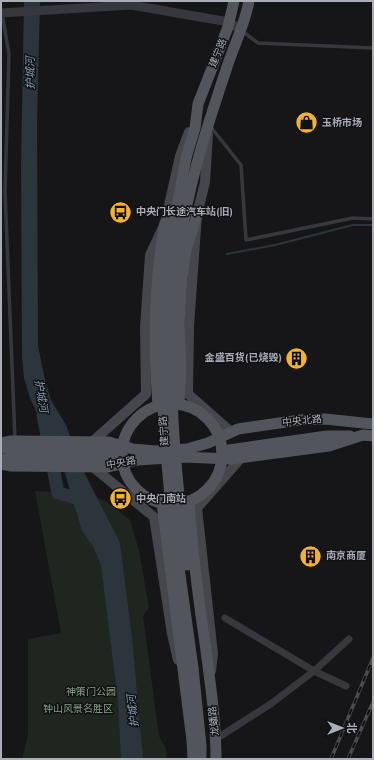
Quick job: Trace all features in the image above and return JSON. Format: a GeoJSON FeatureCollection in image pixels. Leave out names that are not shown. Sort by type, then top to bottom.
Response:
{"type":"FeatureCollection","features":[{"type":"Feature","properties":{"kind":"main road","name":"建宁路"},"geometry":{"type":"LineString","coordinates":[[201,759],[209,748],[193,668],[171,508],[161,383],[165,287],[174,224],[186,158],[195,128],[198,104],[229,22],[234,1]]}},
{"type":"Feature","properties":{"kind":"main road","name":"建宁路"},"geometry":{"type":"LineString","coordinates":[[174,224],[230,58],[241,30],[249,1]]}},
{"type":"Feature","properties":{"kind":"main road"},"geometry":{"type":"LineString","coordinates":[[179,404],[181,369],[179,324],[185,254],[205,182],[209,124]]}},
{"type":"Feature","properties":{"kind":"main road"},"geometry":{"type":"LineString","coordinates":[[197,215],[189,326],[188,394],[230,431]]}},
{"type":"Feature","properties":{"kind":"main road"},"geometry":{"type":"LineString","coordinates":[[158,406],[155,334],[159,255],[174,224]]}},
{"type":"Feature","properties":{"kind":"main road"},"geometry":{"type":"LineString","coordinates":[[92,442],[146,394],[145,327],[150,256],[174,224]]}},
{"type":"Feature","properties":{"kind":"main road"},"geometry":{"type":"LineString","coordinates":[[179,404],[192,408],[204,415],[213,426],[219,438],[222,451],[220,466],[214,481],[203,493],[189,500],[176,504],[162,503],[147,497],[135,487],[126,474],[122,454],[125,435],[133,422],[144,412],[158,406],[179,404]]}},
{"type":"Feature","properties":{"kind":"main road","name":"中央北路"},"geometry":{"type":"LineString","coordinates":[[230,431],[260,425],[325,419],[368,424]]}},
{"type":"Feature","properties":{"kind":"main road"},"geometry":{"type":"LineString","coordinates":[[219,438],[295,429],[368,424]]}},
{"type":"Feature","properties":{"kind":"main road","name":"中央路"},"geometry":{"type":"LineString","coordinates":[[1,464],[72,441],[109,442],[143,450],[187,449],[208,443],[230,431]]}},
{"type":"Feature","properties":{"kind":"main road"},"geometry":{"type":"LineString","coordinates":[[222,451],[297,440],[368,436]]}},
{"type":"Feature","properties":{"kind":"main road"},"geometry":{"type":"LineString","coordinates":[[210,683],[213,654],[197,508],[241,458],[329,446],[368,436]]}},
{"type":"Feature","properties":{"kind":"main road","name":"中央路"},"geometry":{"type":"LineString","coordinates":[[1,443],[15,441],[33,454],[73,466],[108,467],[138,460],[183,457],[241,458]]}},
{"type":"Feature","properties":{"kind":"main road"},"geometry":{"type":"LineString","coordinates":[[1,448],[33,454],[122,454]]}},
{"type":"Feature","properties":{"kind":"main road"},"geometry":{"type":"LineString","coordinates":[[1,460],[33,454]]}},
{"type":"Feature","properties":{"kind":"main road"},"geometry":{"type":"LineString","coordinates":[[93,467],[154,516],[172,634],[185,690]]}},
{"type":"Feature","properties":{"kind":"main road","name":"龙蟠路"},"geometry":{"type":"LineString","coordinates":[[189,500],[193,557],[210,683],[209,748],[216,759]]}},
{"type":"Feature","properties":{"kind":"main road"},"geometry":{"type":"LineString","coordinates":[[162,503],[192,740],[193,759]]}},
{"type":"Feature","properties":{"kind":"street"},"geometry":{"type":"LineString","coordinates":[[2,13],[131,4],[229,22],[241,30]]}},
{"type":"Feature","properties":{"kind":"street"},"geometry":{"type":"LineString","coordinates":[[225,618],[314,671],[346,686]]}},
{"type":"Feature","properties":{"kind":"street"},"geometry":{"type":"LineString","coordinates":[[209,748],[314,671],[349,640]]}},
{"type":"Feature","properties":{"kind":"lane"},"geometry":{"type":"LineString","coordinates":[[2,13],[9,54],[5,191],[15,441]]}},
{"type":"Feature","properties":{"kind":"lane"},"geometry":{"type":"LineString","coordinates":[[241,30],[258,43],[373,48]]}},
{"type":"Feature","properties":{"kind":"lane"},"geometry":{"type":"LineString","coordinates":[[209,124],[241,165],[246,240],[353,218],[373,219]]}},
{"type":"Feature","properties":{"kind":"green space","name":"神策门公园"},"geometry":{"type":"Polygon","coordinates":[[[60,489],[64,492],[93,496],[107,502],[130,520],[139,550],[149,608],[143,616],[159,736],[166,749],[167,759],[22,759],[28,735],[28,639],[61,633],[35,491],[56,492],[60,489]]]}},
{"type":"Feature","properties":{"kind":"water"},"geometry":{"type":"Polygon","coordinates":[[[24,1],[40,1],[37,123],[38,346],[51,400],[66,425],[83,470],[120,543],[132,638],[143,759],[121,759],[118,701],[101,565],[93,546],[82,531],[64,470],[30,398],[24,378],[22,357],[21,165],[24,1]]]}},
{"type":"Feature","properties":{"kind":"waterway"},"geometry":{"type":"LineString","coordinates":[[227,254],[275,245],[353,225],[373,225]]}},
{"type":"Feature","properties":{"kind":"waterway","name":"护城河"},"geometry":{"type":"LineString","coordinates":[[43,415],[58,493],[87,503]]}},
{"type":"Feature","properties":{"kind":"railway"},"geometry":{"type":"LineString","coordinates":[[331,759],[373,658]]}},
{"type":"Feature","properties":{"kind":"railway"},"geometry":{"type":"LineString","coordinates":[[348,759],[373,702]]}},
{"type":"Feature","properties":{"kind":"place","name":"玉桥市场"},"geometry":{"type":"Point","coordinates":[306,123]}},
{"type":"Feature","properties":{"kind":"place","name":"中央门长途汽车站(旧)"},"geometry":{"type":"Point","coordinates":[120,212]}},
{"type":"Feature","properties":{"kind":"place","name":"金盛百货(已烧毁)"},"geometry":{"type":"Point","coordinates":[297,358]}},
{"type":"Feature","properties":{"kind":"place","name":"中央门南站"},"geometry":{"type":"Point","coordinates":[120,499]}},
{"type":"Feature","properties":{"kind":"place","name":"南京商厦"},"geometry":{"type":"Point","coordinates":[310,556]}},
{"type":"Feature","properties":{"kind":"park label","name":"钟山风景名胜区"},"geometry":{"type":"Point","coordinates":[78,709]}}]}
